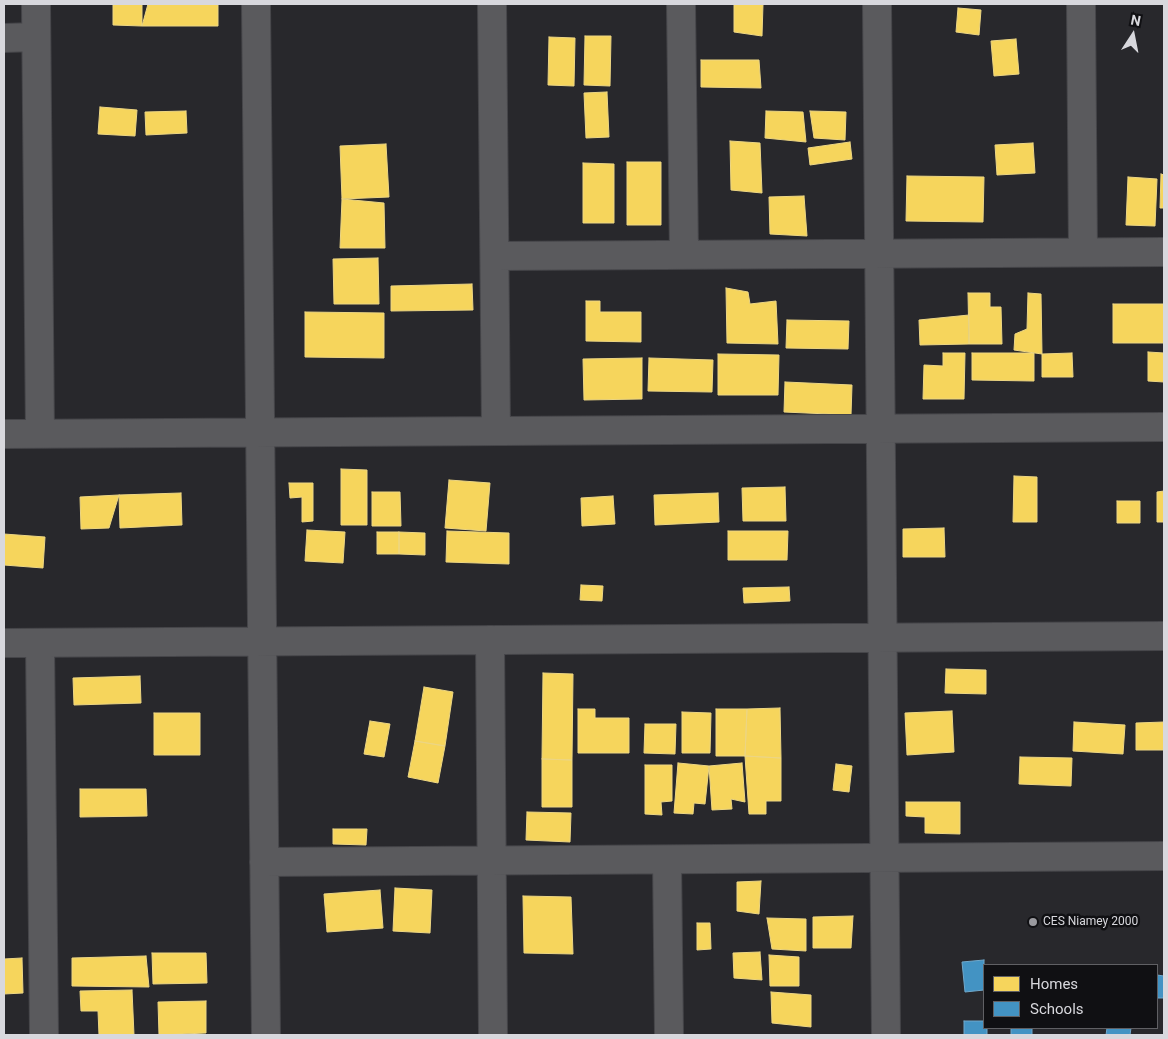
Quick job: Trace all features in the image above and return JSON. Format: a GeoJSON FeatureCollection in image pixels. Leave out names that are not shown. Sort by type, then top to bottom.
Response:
{"type":"FeatureCollection","features":[{"type":"Feature","properties":{"kind":"street"},"geometry":{"type":"LineString","coordinates":[[36,4],[40,434]]}},
{"type":"Feature","properties":{"kind":"street"},"geometry":{"type":"LineString","coordinates":[[256,4],[266,1035]]}},
{"type":"Feature","properties":{"kind":"street"},"geometry":{"type":"LineString","coordinates":[[492,4],[496,431]]}},
{"type":"Feature","properties":{"kind":"street"},"geometry":{"type":"LineString","coordinates":[[681,4],[684,255]]}},
{"type":"Feature","properties":{"kind":"street"},"geometry":{"type":"LineString","coordinates":[[877,4],[886,1035]]}},
{"type":"Feature","properties":{"kind":"street"},"geometry":{"type":"LineString","coordinates":[[1081,4],[1083,252]]}},
{"type":"Feature","properties":{"kind":"street"},"geometry":{"type":"LineString","coordinates":[[4,38],[36,38]]}},
{"type":"Feature","properties":{"kind":"street"},"geometry":{"type":"LineString","coordinates":[[495,256],[1164,252]]}},
{"type":"Feature","properties":{"kind":"street"},"geometry":{"type":"LineString","coordinates":[[4,434],[1164,427]]}},
{"type":"Feature","properties":{"kind":"street"},"geometry":{"type":"LineString","coordinates":[[4,643],[1164,636]]}},
{"type":"Feature","properties":{"kind":"street"},"geometry":{"type":"LineString","coordinates":[[490,640],[493,1035]]}},
{"type":"Feature","properties":{"kind":"street"},"geometry":{"type":"LineString","coordinates":[[40,643],[44,1035]]}},
{"type":"Feature","properties":{"kind":"street"},"geometry":{"type":"LineString","coordinates":[[264,862],[1164,856]]}},
{"type":"Feature","properties":{"kind":"street"},"geometry":{"type":"LineString","coordinates":[[667,860],[669,1035]]}},
{"type":"Feature","properties":{"kind":"building: Homes"},"geometry":{"type":"Polygon","coordinates":[[[113,4],[142,4],[142,26],[113,25],[113,4]]]}},
{"type":"Feature","properties":{"kind":"building: Homes"},"geometry":{"type":"Polygon","coordinates":[[[148,4],[218,4],[218,26],[142,26],[148,4]]]}},
{"type":"Feature","properties":{"kind":"building: Homes"},"geometry":{"type":"Polygon","coordinates":[[[734,4],[763,4],[762,36],[734,32],[734,4]]]}},
{"type":"Feature","properties":{"kind":"building: Homes"},"geometry":{"type":"Polygon","coordinates":[[[958,8],[981,10],[979,35],[956,32],[958,8]]]}},
{"type":"Feature","properties":{"kind":"building: Homes"},"geometry":{"type":"Polygon","coordinates":[[[585,36],[611,36],[610,86],[584,85],[585,36]]]}},
{"type":"Feature","properties":{"kind":"building: Homes"},"geometry":{"type":"Polygon","coordinates":[[[549,37],[575,38],[574,86],[548,85],[549,37]]]}},
{"type":"Feature","properties":{"kind":"building: Homes"},"geometry":{"type":"Polygon","coordinates":[[[1016,39],[1019,74],[994,76],[991,41],[1016,39]]]}},
{"type":"Feature","properties":{"kind":"building: Homes"},"geometry":{"type":"Polygon","coordinates":[[[701,60],[759,60],[761,88],[701,87],[701,60]]]}},
{"type":"Feature","properties":{"kind":"building: Homes"},"geometry":{"type":"Polygon","coordinates":[[[607,92],[609,137],[586,138],[584,93],[607,92]]]}},
{"type":"Feature","properties":{"kind":"building: Homes"},"geometry":{"type":"Polygon","coordinates":[[[100,107],[137,110],[135,136],[98,134],[100,107]]]}},
{"type":"Feature","properties":{"kind":"building: Homes"},"geometry":{"type":"Polygon","coordinates":[[[186,111],[187,133],[146,135],[145,112],[186,111]]]}},
{"type":"Feature","properties":{"kind":"building: Homes"},"geometry":{"type":"Polygon","coordinates":[[[766,111],[803,112],[806,142],[765,138],[766,111]]]}},
{"type":"Feature","properties":{"kind":"building: Homes"},"geometry":{"type":"Polygon","coordinates":[[[810,111],[846,112],[845,140],[814,138],[810,111]]]}},
{"type":"Feature","properties":{"kind":"building: Homes"},"geometry":{"type":"Polygon","coordinates":[[[730,141],[760,143],[762,193],[731,190],[730,141]]]}},
{"type":"Feature","properties":{"kind":"building: Homes"},"geometry":{"type":"Polygon","coordinates":[[[850,142],[852,159],[810,165],[808,148],[850,142]]]}},
{"type":"Feature","properties":{"kind":"building: Homes"},"geometry":{"type":"Polygon","coordinates":[[[1033,143],[1035,173],[997,175],[995,145],[1033,143]]]}},
{"type":"Feature","properties":{"kind":"building: Homes"},"geometry":{"type":"Polygon","coordinates":[[[386,144],[389,197],[342,199],[340,146],[386,144]]]}},
{"type":"Feature","properties":{"kind":"building: Homes"},"geometry":{"type":"Polygon","coordinates":[[[627,162],[661,162],[661,225],[627,225],[627,162]]]}},
{"type":"Feature","properties":{"kind":"building: Homes"},"geometry":{"type":"Polygon","coordinates":[[[583,163],[614,164],[614,223],[583,223],[583,163]]]}},
{"type":"Feature","properties":{"kind":"building: Homes"},"geometry":{"type":"Polygon","coordinates":[[[1161,174],[1164,175],[1164,208],[1160,208],[1161,174]]]}},
{"type":"Feature","properties":{"kind":"building: Homes"},"geometry":{"type":"Polygon","coordinates":[[[907,176],[984,177],[983,222],[906,221],[907,176]]]}},
{"type":"Feature","properties":{"kind":"building: Homes"},"geometry":{"type":"Polygon","coordinates":[[[1128,177],[1157,179],[1155,226],[1126,225],[1128,177]]]}},
{"type":"Feature","properties":{"kind":"building: Homes"},"geometry":{"type":"Polygon","coordinates":[[[804,196],[807,236],[770,234],[769,197],[804,196]]]}},
{"type":"Feature","properties":{"kind":"building: Homes"},"geometry":{"type":"Polygon","coordinates":[[[342,199],[384,203],[385,248],[340,248],[342,199]]]}},
{"type":"Feature","properties":{"kind":"building: Homes"},"geometry":{"type":"Polygon","coordinates":[[[378,258],[379,304],[334,304],[333,259],[378,258]]]}},
{"type":"Feature","properties":{"kind":"building: Homes"},"geometry":{"type":"Polygon","coordinates":[[[472,284],[473,310],[391,311],[391,286],[472,284]]]}},
{"type":"Feature","properties":{"kind":"building: Homes"},"geometry":{"type":"Polygon","coordinates":[[[726,288],[748,292],[750,304],[776,301],[778,344],[727,343],[726,288]]]}},
{"type":"Feature","properties":{"kind":"building: Homes"},"geometry":{"type":"Polygon","coordinates":[[[968,293],[990,293],[990,307],[1001,307],[1002,344],[969,344],[968,293]]]}},
{"type":"Feature","properties":{"kind":"building: Homes"},"geometry":{"type":"Polygon","coordinates":[[[1028,293],[1041,294],[1042,354],[1014,350],[1015,334],[1027,329],[1028,293]]]}},
{"type":"Feature","properties":{"kind":"building: Homes"},"geometry":{"type":"Polygon","coordinates":[[[586,301],[600,301],[600,312],[641,312],[641,342],[586,341],[586,301]]]}},
{"type":"Feature","properties":{"kind":"building: Homes"},"geometry":{"type":"Polygon","coordinates":[[[1113,304],[1164,304],[1164,343],[1113,343],[1113,304]]]}},
{"type":"Feature","properties":{"kind":"building: Homes"},"geometry":{"type":"Polygon","coordinates":[[[305,312],[384,313],[384,358],[305,357],[305,312]]]}},
{"type":"Feature","properties":{"kind":"building: Homes"},"geometry":{"type":"Polygon","coordinates":[[[969,315],[969,344],[920,345],[919,320],[969,315]]]}},
{"type":"Feature","properties":{"kind":"building: Homes"},"geometry":{"type":"Polygon","coordinates":[[[787,320],[849,321],[848,349],[786,348],[787,320]]]}},
{"type":"Feature","properties":{"kind":"building: Homes"},"geometry":{"type":"Polygon","coordinates":[[[1148,352],[1164,353],[1164,382],[1148,381],[1148,352]]]}},
{"type":"Feature","properties":{"kind":"building: Homes"},"geometry":{"type":"Polygon","coordinates":[[[943,353],[965,353],[964,399],[923,399],[924,365],[943,366],[943,353]]]}},
{"type":"Feature","properties":{"kind":"building: Homes"},"geometry":{"type":"Polygon","coordinates":[[[972,353],[1034,353],[1034,381],[972,380],[972,353]]]}},
{"type":"Feature","properties":{"kind":"building: Homes"},"geometry":{"type":"Polygon","coordinates":[[[1072,353],[1073,377],[1042,377],[1042,354],[1072,353]]]}},
{"type":"Feature","properties":{"kind":"building: Homes"},"geometry":{"type":"Polygon","coordinates":[[[718,354],[779,355],[778,395],[718,395],[718,354]]]}},
{"type":"Feature","properties":{"kind":"building: Homes"},"geometry":{"type":"Polygon","coordinates":[[[642,358],[642,399],[584,400],[583,359],[642,358]]]}},
{"type":"Feature","properties":{"kind":"building: Homes"},"geometry":{"type":"Polygon","coordinates":[[[649,358],[713,360],[712,392],[648,391],[649,358]]]}},
{"type":"Feature","properties":{"kind":"building: Homes"},"geometry":{"type":"Polygon","coordinates":[[[785,382],[852,385],[851,415],[784,412],[785,382]]]}},
{"type":"Feature","properties":{"kind":"building: Homes"},"geometry":{"type":"Polygon","coordinates":[[[341,469],[367,470],[367,525],[341,525],[341,469]]]}},
{"type":"Feature","properties":{"kind":"building: Homes"},"geometry":{"type":"Polygon","coordinates":[[[1014,476],[1037,477],[1037,522],[1013,522],[1014,476]]]}},
{"type":"Feature","properties":{"kind":"building: Homes"},"geometry":{"type":"Polygon","coordinates":[[[449,480],[490,483],[486,531],[445,528],[449,480]]]}},
{"type":"Feature","properties":{"kind":"building: Homes"},"geometry":{"type":"Polygon","coordinates":[[[289,483],[313,483],[313,521],[302,522],[302,497],[290,498],[289,483]]]}},
{"type":"Feature","properties":{"kind":"building: Homes"},"geometry":{"type":"Polygon","coordinates":[[[785,487],[786,521],[743,521],[742,488],[785,487]]]}},
{"type":"Feature","properties":{"kind":"building: Homes"},"geometry":{"type":"Polygon","coordinates":[[[1164,491],[1164,522],[1157,522],[1157,492],[1164,491]]]}},
{"type":"Feature","properties":{"kind":"building: Homes"},"geometry":{"type":"Polygon","coordinates":[[[372,492],[400,492],[401,526],[372,526],[372,492]]]}},
{"type":"Feature","properties":{"kind":"building: Homes"},"geometry":{"type":"Polygon","coordinates":[[[181,493],[182,525],[120,528],[119,495],[181,493]]]}},
{"type":"Feature","properties":{"kind":"building: Homes"},"geometry":{"type":"Polygon","coordinates":[[[718,493],[719,522],[655,525],[654,495],[718,493]]]}},
{"type":"Feature","properties":{"kind":"building: Homes"},"geometry":{"type":"Polygon","coordinates":[[[119,495],[109,528],[81,529],[80,497],[119,495]]]}},
{"type":"Feature","properties":{"kind":"building: Homes"},"geometry":{"type":"Polygon","coordinates":[[[613,496],[615,524],[582,526],[581,498],[613,496]]]}},
{"type":"Feature","properties":{"kind":"building: Homes"},"geometry":{"type":"Polygon","coordinates":[[[1117,501],[1140,501],[1140,523],[1117,523],[1117,501]]]}},
{"type":"Feature","properties":{"kind":"building: Homes"},"geometry":{"type":"Polygon","coordinates":[[[944,528],[945,557],[903,557],[903,529],[944,528]]]}},
{"type":"Feature","properties":{"kind":"building: Homes"},"geometry":{"type":"Polygon","coordinates":[[[307,530],[345,532],[343,563],[305,561],[307,530]]]}},
{"type":"Feature","properties":{"kind":"building: Homes"},"geometry":{"type":"Polygon","coordinates":[[[447,531],[509,533],[509,564],[446,562],[447,531]]]}},
{"type":"Feature","properties":{"kind":"building: Homes"},"geometry":{"type":"Polygon","coordinates":[[[728,531],[788,531],[787,560],[728,560],[728,531]]]}},
{"type":"Feature","properties":{"kind":"building: Homes"},"geometry":{"type":"Polygon","coordinates":[[[377,532],[399,532],[399,554],[377,554],[377,532]]]}},
{"type":"Feature","properties":{"kind":"building: Homes"},"geometry":{"type":"Polygon","coordinates":[[[399,532],[425,533],[425,555],[399,554],[399,532]]]}},
{"type":"Feature","properties":{"kind":"building: Homes"},"geometry":{"type":"Polygon","coordinates":[[[4,534],[45,537],[43,568],[4,565],[4,534]]]}},
{"type":"Feature","properties":{"kind":"building: Homes"},"geometry":{"type":"Polygon","coordinates":[[[581,585],[603,586],[602,601],[580,600],[581,585]]]}},
{"type":"Feature","properties":{"kind":"building: Homes"},"geometry":{"type":"Polygon","coordinates":[[[789,587],[790,601],[744,603],[743,588],[789,587]]]}},
{"type":"Feature","properties":{"kind":"building: Homes"},"geometry":{"type":"Polygon","coordinates":[[[946,669],[986,670],[986,694],[945,693],[946,669]]]}},
{"type":"Feature","properties":{"kind":"building: Homes"},"geometry":{"type":"Polygon","coordinates":[[[543,673],[573,674],[572,760],[542,759],[543,673]]]}},
{"type":"Feature","properties":{"kind":"building: Homes"},"geometry":{"type":"Polygon","coordinates":[[[140,676],[141,703],[74,705],[73,678],[140,676]]]}},
{"type":"Feature","properties":{"kind":"building: Homes"},"geometry":{"type":"Polygon","coordinates":[[[424,687],[453,692],[445,746],[415,741],[424,687]]]}},
{"type":"Feature","properties":{"kind":"building: Homes"},"geometry":{"type":"Polygon","coordinates":[[[780,708],[781,758],[745,756],[747,709],[780,708]]]}},
{"type":"Feature","properties":{"kind":"building: Homes"},"geometry":{"type":"Polygon","coordinates":[[[578,709],[595,709],[595,718],[629,718],[629,753],[578,753],[578,709]]]}},
{"type":"Feature","properties":{"kind":"building: Homes"},"geometry":{"type":"Polygon","coordinates":[[[716,709],[747,709],[745,756],[716,756],[716,709]]]}},
{"type":"Feature","properties":{"kind":"building: Homes"},"geometry":{"type":"Polygon","coordinates":[[[952,711],[954,752],[907,755],[905,713],[952,711]]]}},
{"type":"Feature","properties":{"kind":"building: Homes"},"geometry":{"type":"Polygon","coordinates":[[[682,712],[711,713],[710,753],[682,753],[682,712]]]}},
{"type":"Feature","properties":{"kind":"building: Homes"},"geometry":{"type":"Polygon","coordinates":[[[154,713],[200,713],[200,755],[154,755],[154,713]]]}},
{"type":"Feature","properties":{"kind":"building: Homes"},"geometry":{"type":"Polygon","coordinates":[[[370,721],[390,724],[384,757],[364,754],[370,721]]]}},
{"type":"Feature","properties":{"kind":"building: Homes"},"geometry":{"type":"Polygon","coordinates":[[[1074,722],[1125,725],[1123,754],[1073,751],[1074,722]]]}},
{"type":"Feature","properties":{"kind":"building: Homes"},"geometry":{"type":"Polygon","coordinates":[[[1164,722],[1164,750],[1136,750],[1136,723],[1164,722]]]}},
{"type":"Feature","properties":{"kind":"building: Homes"},"geometry":{"type":"Polygon","coordinates":[[[645,724],[676,724],[675,754],[644,753],[645,724]]]}},
{"type":"Feature","properties":{"kind":"building: Homes"},"geometry":{"type":"Polygon","coordinates":[[[415,741],[445,746],[438,783],[408,777],[415,741]]]}},
{"type":"Feature","properties":{"kind":"building: Homes"},"geometry":{"type":"Polygon","coordinates":[[[745,756],[781,758],[781,801],[766,801],[766,814],[749,814],[745,756]]]}},
{"type":"Feature","properties":{"kind":"building: Homes"},"geometry":{"type":"Polygon","coordinates":[[[1020,757],[1072,758],[1071,786],[1019,784],[1020,757]]]}},
{"type":"Feature","properties":{"kind":"building: Homes"},"geometry":{"type":"Polygon","coordinates":[[[542,759],[572,760],[572,807],[542,807],[542,759]]]}},
{"type":"Feature","properties":{"kind":"building: Homes"},"geometry":{"type":"Polygon","coordinates":[[[678,763],[709,766],[705,804],[694,803],[693,814],[674,813],[678,763]]]}},
{"type":"Feature","properties":{"kind":"building: Homes"},"geometry":{"type":"Polygon","coordinates":[[[742,763],[745,802],[731,799],[732,809],[712,810],[709,766],[742,763]]]}},
{"type":"Feature","properties":{"kind":"building: Homes"},"geometry":{"type":"Polygon","coordinates":[[[836,764],[852,766],[849,792],[833,790],[836,764]]]}},
{"type":"Feature","properties":{"kind":"building: Homes"},"geometry":{"type":"Polygon","coordinates":[[[645,765],[672,765],[672,801],[661,802],[662,815],[645,814],[645,765]]]}},
{"type":"Feature","properties":{"kind":"building: Homes"},"geometry":{"type":"Polygon","coordinates":[[[80,789],[146,789],[147,816],[80,817],[80,789]]]}},
{"type":"Feature","properties":{"kind":"building: Homes"},"geometry":{"type":"Polygon","coordinates":[[[906,802],[960,802],[960,834],[925,833],[925,817],[906,816],[906,802]]]}},
{"type":"Feature","properties":{"kind":"building: Homes"},"geometry":{"type":"Polygon","coordinates":[[[527,812],[571,813],[570,842],[526,840],[527,812]]]}},
{"type":"Feature","properties":{"kind":"building: Homes"},"geometry":{"type":"Polygon","coordinates":[[[333,829],[367,829],[366,845],[333,844],[333,829]]]}},
{"type":"Feature","properties":{"kind":"building: Homes"},"geometry":{"type":"Polygon","coordinates":[[[761,881],[759,914],[737,911],[737,882],[761,881]]]}},
{"type":"Feature","properties":{"kind":"building: Homes"},"geometry":{"type":"Polygon","coordinates":[[[395,888],[432,890],[430,933],[393,931],[395,888]]]}},
{"type":"Feature","properties":{"kind":"building: Homes"},"geometry":{"type":"Polygon","coordinates":[[[380,890],[383,928],[327,932],[324,894],[380,890]]]}},
{"type":"Feature","properties":{"kind":"building: Homes"},"geometry":{"type":"Polygon","coordinates":[[[523,896],[571,897],[573,954],[524,953],[523,896]]]}},
{"type":"Feature","properties":{"kind":"building: Homes"},"geometry":{"type":"Polygon","coordinates":[[[853,916],[851,948],[813,948],[813,917],[853,916]]]}},
{"type":"Feature","properties":{"kind":"building: Homes"},"geometry":{"type":"Polygon","coordinates":[[[767,918],[806,919],[806,951],[772,949],[767,918]]]}},
{"type":"Feature","properties":{"kind":"building: Homes"},"geometry":{"type":"Polygon","coordinates":[[[697,923],[710,923],[711,949],[697,950],[697,923]]]}},
{"type":"Feature","properties":{"kind":"building: Homes"},"geometry":{"type":"Polygon","coordinates":[[[760,952],[762,980],[734,978],[733,953],[760,952]]]}},
{"type":"Feature","properties":{"kind":"building: Homes"},"geometry":{"type":"Polygon","coordinates":[[[152,953],[206,953],[207,983],[153,984],[152,953]]]}},
{"type":"Feature","properties":{"kind":"building: Homes"},"geometry":{"type":"Polygon","coordinates":[[[769,955],[799,957],[799,986],[770,986],[769,955]]]}},
{"type":"Feature","properties":{"kind":"building: Homes"},"geometry":{"type":"Polygon","coordinates":[[[146,956],[149,987],[72,986],[72,958],[146,956]]]}},
{"type":"Feature","properties":{"kind":"building: Homes"},"geometry":{"type":"Polygon","coordinates":[[[22,958],[23,993],[4,994],[4,959],[22,958]]]}},
{"type":"Feature","properties":{"kind":"building: Homes"},"geometry":{"type":"Polygon","coordinates":[[[132,990],[134,1035],[99,1035],[98,1011],[81,1011],[80,991],[132,990]]]}},
{"type":"Feature","properties":{"kind":"building: Homes"},"geometry":{"type":"Polygon","coordinates":[[[771,992],[811,995],[811,1027],[772,1023],[771,992]]]}},
{"type":"Feature","properties":{"kind":"building: Homes"},"geometry":{"type":"Polygon","coordinates":[[[206,1001],[206,1033],[159,1035],[158,1002],[206,1001]]]}},
{"type":"Feature","properties":{"kind":"building: Schools"},"geometry":{"type":"Polygon","coordinates":[[[984,960],[983,990],[965,992],[962,962],[984,960]]]}},
{"type":"Feature","properties":{"kind":"building: Schools"},"geometry":{"type":"Polygon","coordinates":[[[1158,975],[1164,976],[1164,998],[1158,998],[1158,975]]]}},
{"type":"Feature","properties":{"kind":"building: Schools"},"geometry":{"type":"Polygon","coordinates":[[[964,1021],[983,1021],[983,1029],[987,1029],[987,1035],[964,1035],[964,1021]]]}},
{"type":"Feature","properties":{"kind":"building: Schools"},"geometry":{"type":"Polygon","coordinates":[[[1011,1029],[1032,1029],[1032,1035],[1011,1035],[1011,1029]]]}},
{"type":"Feature","properties":{"kind":"building: Schools"},"geometry":{"type":"Polygon","coordinates":[[[1107,1029],[1131,1029],[1130,1035],[1106,1035],[1107,1029]]]}},
{"type":"Feature","properties":{"kind":"place","name":"CES Niamey 2000"},"geometry":{"type":"Point","coordinates":[1033,922]}}]}
